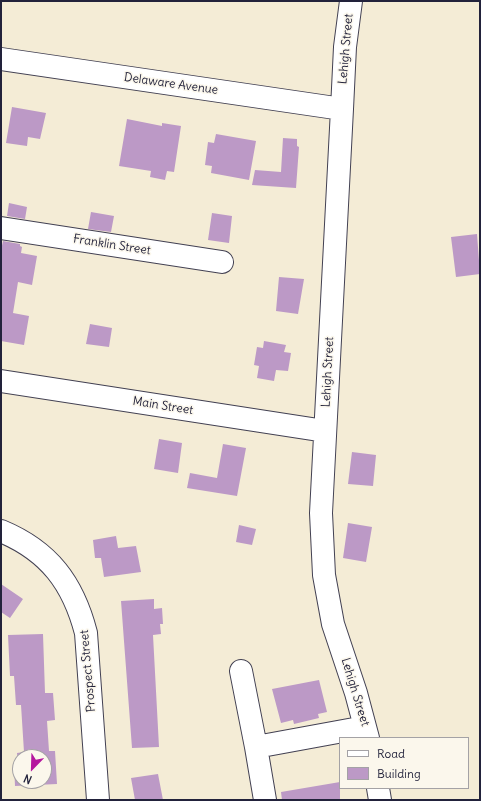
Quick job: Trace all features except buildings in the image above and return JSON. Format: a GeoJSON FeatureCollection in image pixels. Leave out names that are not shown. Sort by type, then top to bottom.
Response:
{"type":"FeatureCollection","features":[{"type":"Feature","properties":{"kind":"street","name":"Lehigh Street"},"geometry":{"type":"LineString","coordinates":[[351,1],[345,47],[321,513],[321,551],[333,624],[356,693],[367,732]]}},
{"type":"Feature","properties":{"kind":"street","name":"Delaware Avenue"},"geometry":{"type":"LineString","coordinates":[[1,59],[342,109]]}},
{"type":"Feature","properties":{"kind":"street","name":"Franklin Street"},"geometry":{"type":"LineString","coordinates":[[1,228],[222,262]]}},
{"type":"Feature","properties":{"kind":"street","name":"Main Street"},"geometry":{"type":"LineString","coordinates":[[1,381],[325,431]]}},
{"type":"Feature","properties":{"kind":"street","name":"Prospect Street"},"geometry":{"type":"LineString","coordinates":[[1,531],[23,541],[45,557],[58,571],[71,590],[80,610],[86,633],[98,800]]}},
{"type":"Feature","properties":{"kind":"street"},"geometry":{"type":"LineString","coordinates":[[241,671],[265,800]]}},
{"type":"Feature","properties":{"kind":"street"},"geometry":{"type":"LineString","coordinates":[[256,747],[367,732]]}},
{"type":"Feature","properties":{"kind":"street"},"geometry":{"type":"LineString","coordinates":[[378,789],[380,800]]}}]}
